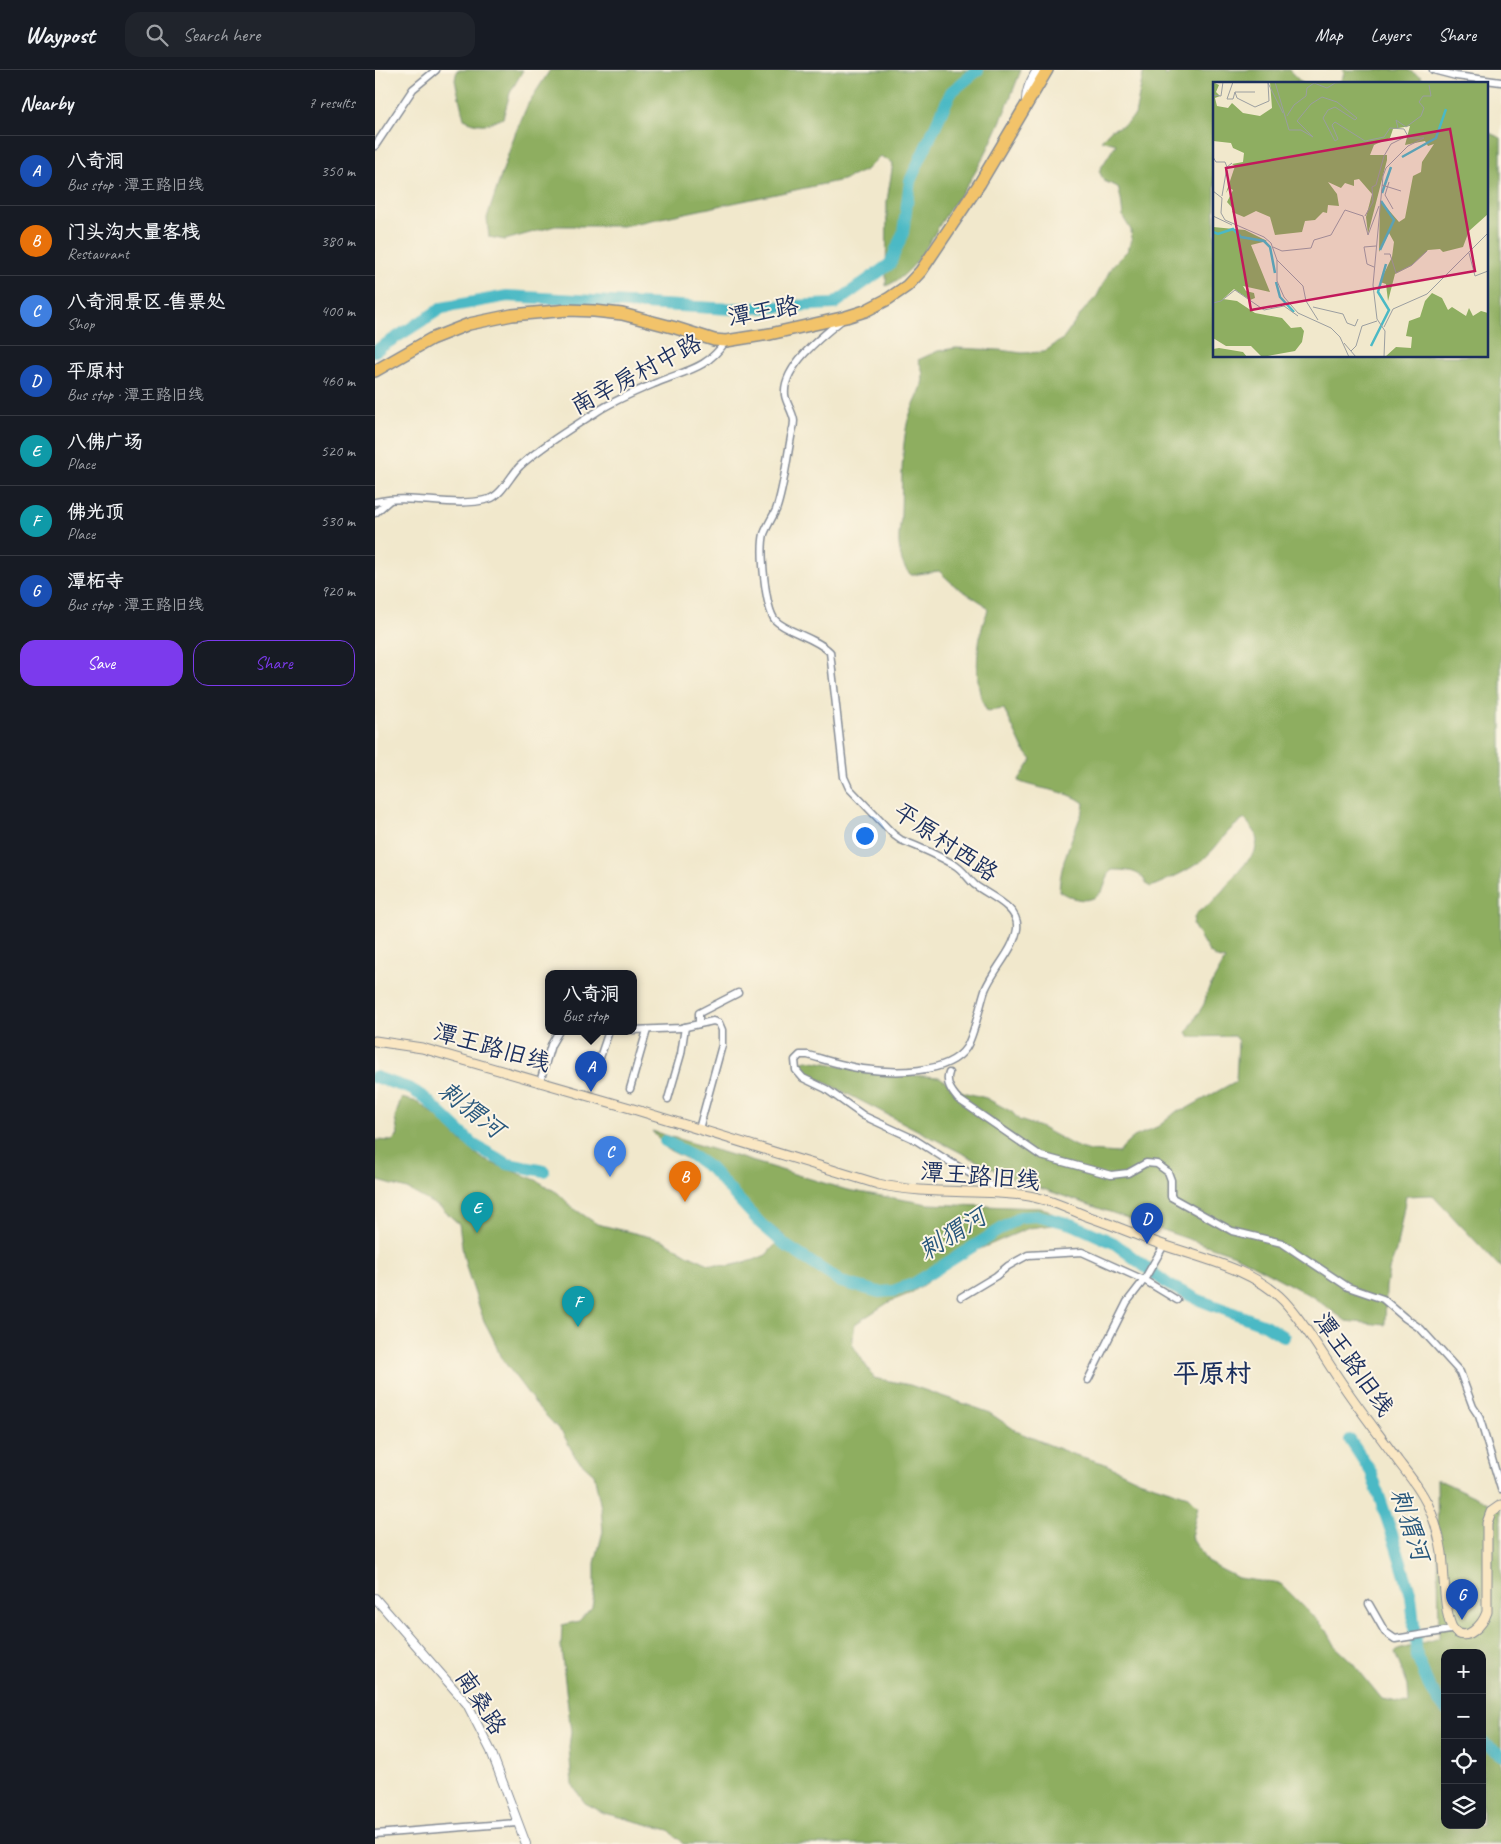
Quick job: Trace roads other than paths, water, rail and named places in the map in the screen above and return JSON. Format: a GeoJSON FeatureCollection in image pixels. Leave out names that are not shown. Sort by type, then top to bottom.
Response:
{"type":"FeatureCollection","features":[{"type":"Feature","properties":{"kind":"highway","name":"潭王路"},"geometry":{"type":"LineString","coordinates":[[375,371],[431,338],[469,324],[512,315],[568,310],[594,310],[622,314],[714,340],[726,341],[770,334],[865,311],[907,286],[921,271],[980,183],[1047,70]]}},
{"type":"Feature","properties":{"kind":"main road","name":"潭王路旧线"},"geometry":{"type":"LineString","coordinates":[[375,1041],[422,1048],[897,1188],[947,1193],[1007,1194],[1052,1202],[1248,1276],[1273,1291],[1295,1314],[1345,1388],[1423,1495],[1438,1531],[1449,1618],[1453,1629],[1463,1634],[1477,1629],[1487,1612],[1486,1528],[1491,1512],[1501,1505]]}},
{"type":"Feature","properties":{"kind":"street"},"geometry":{"type":"LineString","coordinates":[[375,146],[413,89],[436,70]]}},
{"type":"Feature","properties":{"kind":"street"},"geometry":{"type":"LineString","coordinates":[[1026,105],[1025,96],[1037,70]]}},
{"type":"Feature","properties":{"kind":"street"},"geometry":{"type":"LineString","coordinates":[[1433,70],[1456,76],[1501,82]]}},
{"type":"Feature","properties":{"kind":"street","name":"平原村西路"},"geometry":{"type":"LineString","coordinates":[[846,317],[806,351],[791,372],[785,387],[785,396],[794,421],[778,502],[764,534],[763,565],[770,614],[777,622],[823,645],[830,652],[841,757],[844,777],[849,788],[894,835],[901,840],[955,864],[965,872],[974,884],[1009,908],[1015,917],[1017,928],[1014,938],[986,988],[968,1046],[961,1055],[951,1062],[936,1067],[915,1070],[888,1071],[863,1069],[807,1055],[800,1055],[795,1060],[796,1070],[803,1078],[826,1089],[864,1116],[914,1139],[1007,1194]]}},
{"type":"Feature","properties":{"kind":"street","name":"南辛房村中路"},"geometry":{"type":"LineString","coordinates":[[375,502],[390,500],[449,502],[490,498],[499,493],[526,461],[600,410],[657,382],[705,363],[717,354],[726,341]]}},
{"type":"Feature","properties":{"kind":"street"},"geometry":{"type":"LineString","coordinates":[[375,513],[390,500]]}},
{"type":"Feature","properties":{"kind":"street"},"geometry":{"type":"LineString","coordinates":[[699,1024],[699,1014],[738,993]]}},
{"type":"Feature","properties":{"kind":"street"},"geometry":{"type":"LineString","coordinates":[[637,1030],[685,1027],[713,1021],[719,1023],[722,1030],[722,1045],[699,1129]]}},
{"type":"Feature","properties":{"kind":"street"},"geometry":{"type":"LineString","coordinates":[[668,1099],[681,1054],[685,1027]]}},
{"type":"Feature","properties":{"kind":"street"},"geometry":{"type":"LineString","coordinates":[[630,1089],[647,1030]]}},
{"type":"Feature","properties":{"kind":"street"},"geometry":{"type":"LineString","coordinates":[[540,1082],[551,1044],[557,1035]]}},
{"type":"Feature","properties":{"kind":"street"},"geometry":{"type":"LineString","coordinates":[[593,1078],[608,1035]]}},
{"type":"Feature","properties":{"kind":"street"},"geometry":{"type":"LineString","coordinates":[[949,1073],[947,1077],[951,1090],[958,1100],[1041,1156],[1111,1176],[1129,1173],[1146,1163],[1157,1164],[1168,1172],[1171,1180],[1171,1197],[1232,1231],[1282,1243],[1348,1287],[1383,1299],[1421,1329],[1460,1372],[1473,1407],[1479,1416],[1501,1489]]}},
{"type":"Feature","properties":{"kind":"street"},"geometry":{"type":"LineString","coordinates":[[1088,1380],[1127,1302],[1144,1280],[1163,1245]]}},
{"type":"Feature","properties":{"kind":"street"},"geometry":{"type":"LineString","coordinates":[[961,1297],[1028,1255],[1083,1252],[1144,1280],[1177,1300]]}},
{"type":"Feature","properties":{"kind":"street","name":"南桑路"},"geometry":{"type":"LineString","coordinates":[[375,1598],[467,1704],[491,1751],[525,1844]]}},
{"type":"Feature","properties":{"kind":"street"},"geometry":{"type":"LineString","coordinates":[[1369,1604],[1385,1632],[1395,1639],[1450,1630]]}},
{"type":"Feature","properties":{"kind":"street"},"geometry":{"type":"LineString","coordinates":[[375,1834],[517,1823]]}},
{"type":"Feature","properties":{"kind":"waterway"},"geometry":{"type":"LineString","coordinates":[[375,351],[442,308],[507,296],[731,309],[834,304],[890,264],[903,233],[910,181],[951,92],[978,70]]}},
{"type":"Feature","properties":{"kind":"waterway","name":"刺猬河"},"geometry":{"type":"LineString","coordinates":[[375,1077],[411,1089],[425,1098],[474,1145],[508,1164],[544,1171]]}},
{"type":"Feature","properties":{"kind":"waterway","name":"刺猬河"},"geometry":{"type":"LineString","coordinates":[[665,1141],[688,1153],[710,1168],[761,1224],[788,1247],[841,1282],[879,1292],[893,1291],[913,1284],[1020,1217],[1040,1216],[1074,1225],[1114,1243],[1169,1285],[1199,1300],[1265,1325],[1284,1337]]}},
{"type":"Feature","properties":{"kind":"waterway","name":"刺猬河"},"geometry":{"type":"LineString","coordinates":[[1350,1440],[1371,1472],[1411,1595],[1417,1657],[1429,1686],[1441,1704]]}},
{"type":"Feature","properties":{"kind":"waterway","name":"刺猬河"},"geometry":{"type":"LineString","coordinates":[[1486,1745],[1501,1755]]}},
{"type":"Feature","properties":{"kind":"place","name":"八奇洞"},"geometry":{"type":"Point","coordinates":[591,1092]}},
{"type":"Feature","properties":{"kind":"place","name":"八奇洞景区-售票处"},"geometry":{"type":"Point","coordinates":[610,1177]}},
{"type":"Feature","properties":{"kind":"place","name":"门头沟大量客栈"},"geometry":{"type":"Point","coordinates":[685,1202]}},
{"type":"Feature","properties":{"kind":"place","name":"八佛广场"},"geometry":{"type":"Point","coordinates":[477,1233]}},
{"type":"Feature","properties":{"kind":"place","name":"平原村"},"geometry":{"type":"Point","coordinates":[1147,1244]}},
{"type":"Feature","properties":{"kind":"place","name":"佛光顶"},"geometry":{"type":"Point","coordinates":[578,1327]}},
{"type":"Feature","properties":{"kind":"place","name":"潭柘寺"},"geometry":{"type":"Point","coordinates":[1462,1620]}},
{"type":"Feature","properties":{"kind":"district","name":"平原村"},"geometry":{"type":"Point","coordinates":[1212,1373]}}]}
